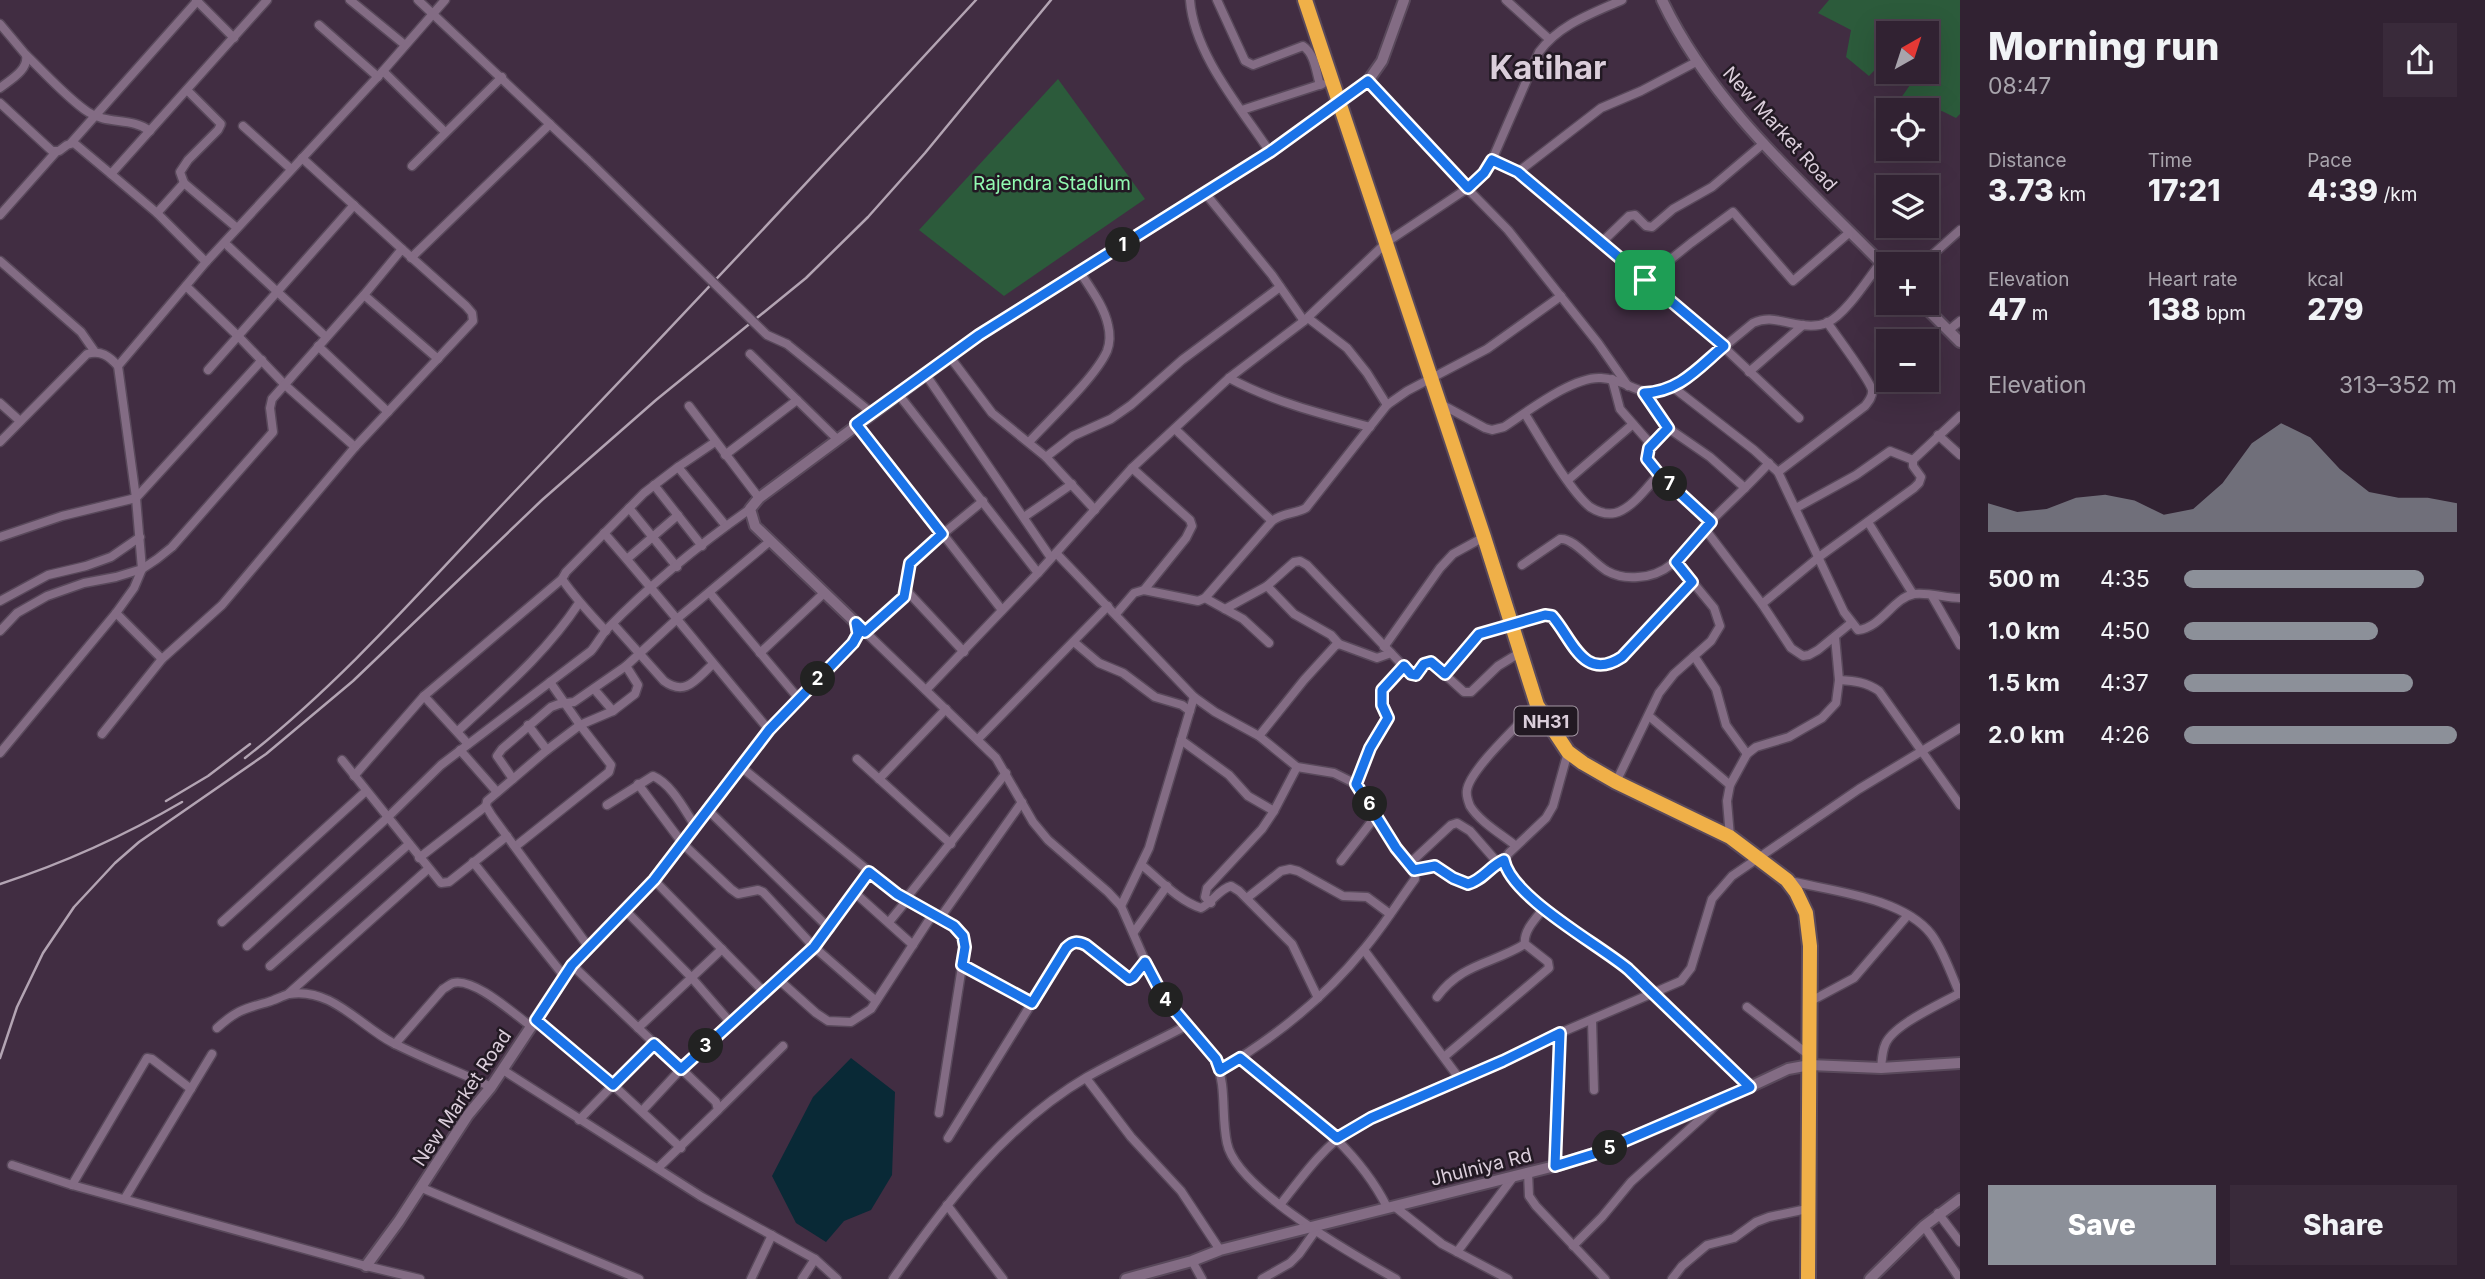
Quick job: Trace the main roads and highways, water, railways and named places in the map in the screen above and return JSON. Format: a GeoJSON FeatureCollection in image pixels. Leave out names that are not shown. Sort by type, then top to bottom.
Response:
{"type":"FeatureCollection","features":[{"type":"Feature","properties":{"kind":"highway","name":"NH31"},"geometry":{"type":"LineString","coordinates":[[1305,0],[1325,58],[1326,84],[1339,101],[1387,242],[1513,624],[1537,705],[1568,752],[1616,782],[1730,837],[1787,880],[1802,900],[1809,926],[1811,1001],[1808,1279]]}},
{"type":"Feature","properties":{"kind":"water"},"geometry":{"type":"Polygon","coordinates":[[[851,1058],[895,1092],[892,1175],[871,1210],[844,1221],[826,1242],[796,1223],[772,1176],[813,1097],[851,1058]]]}},
{"type":"Feature","properties":{"kind":"railway"},"geometry":{"type":"LineString","coordinates":[[245,758],[318,695],[387,627],[976,0]]}},
{"type":"Feature","properties":{"kind":"railway"},"geometry":{"type":"LineString","coordinates":[[0,1058],[17,1007],[43,953],[74,907],[115,863],[139,842],[266,754],[353,681],[542,500],[656,400],[806,278],[868,217],[925,153],[1051,0]]}},
{"type":"Feature","properties":{"kind":"railway"},"geometry":{"type":"LineString","coordinates":[[166,801],[208,776],[250,744]]}},
{"type":"Feature","properties":{"kind":"railway"},"geometry":{"type":"LineString","coordinates":[[0,884],[93,848],[182,802]]}},
{"type":"Feature","properties":{"kind":"district","name":"Katihar"},"geometry":{"type":"Point","coordinates":[1548,67]}},
{"type":"Feature","properties":{"kind":"park label","name":"Rajendra Stadium"},"geometry":{"type":"Point","coordinates":[1052,183]}}]}
